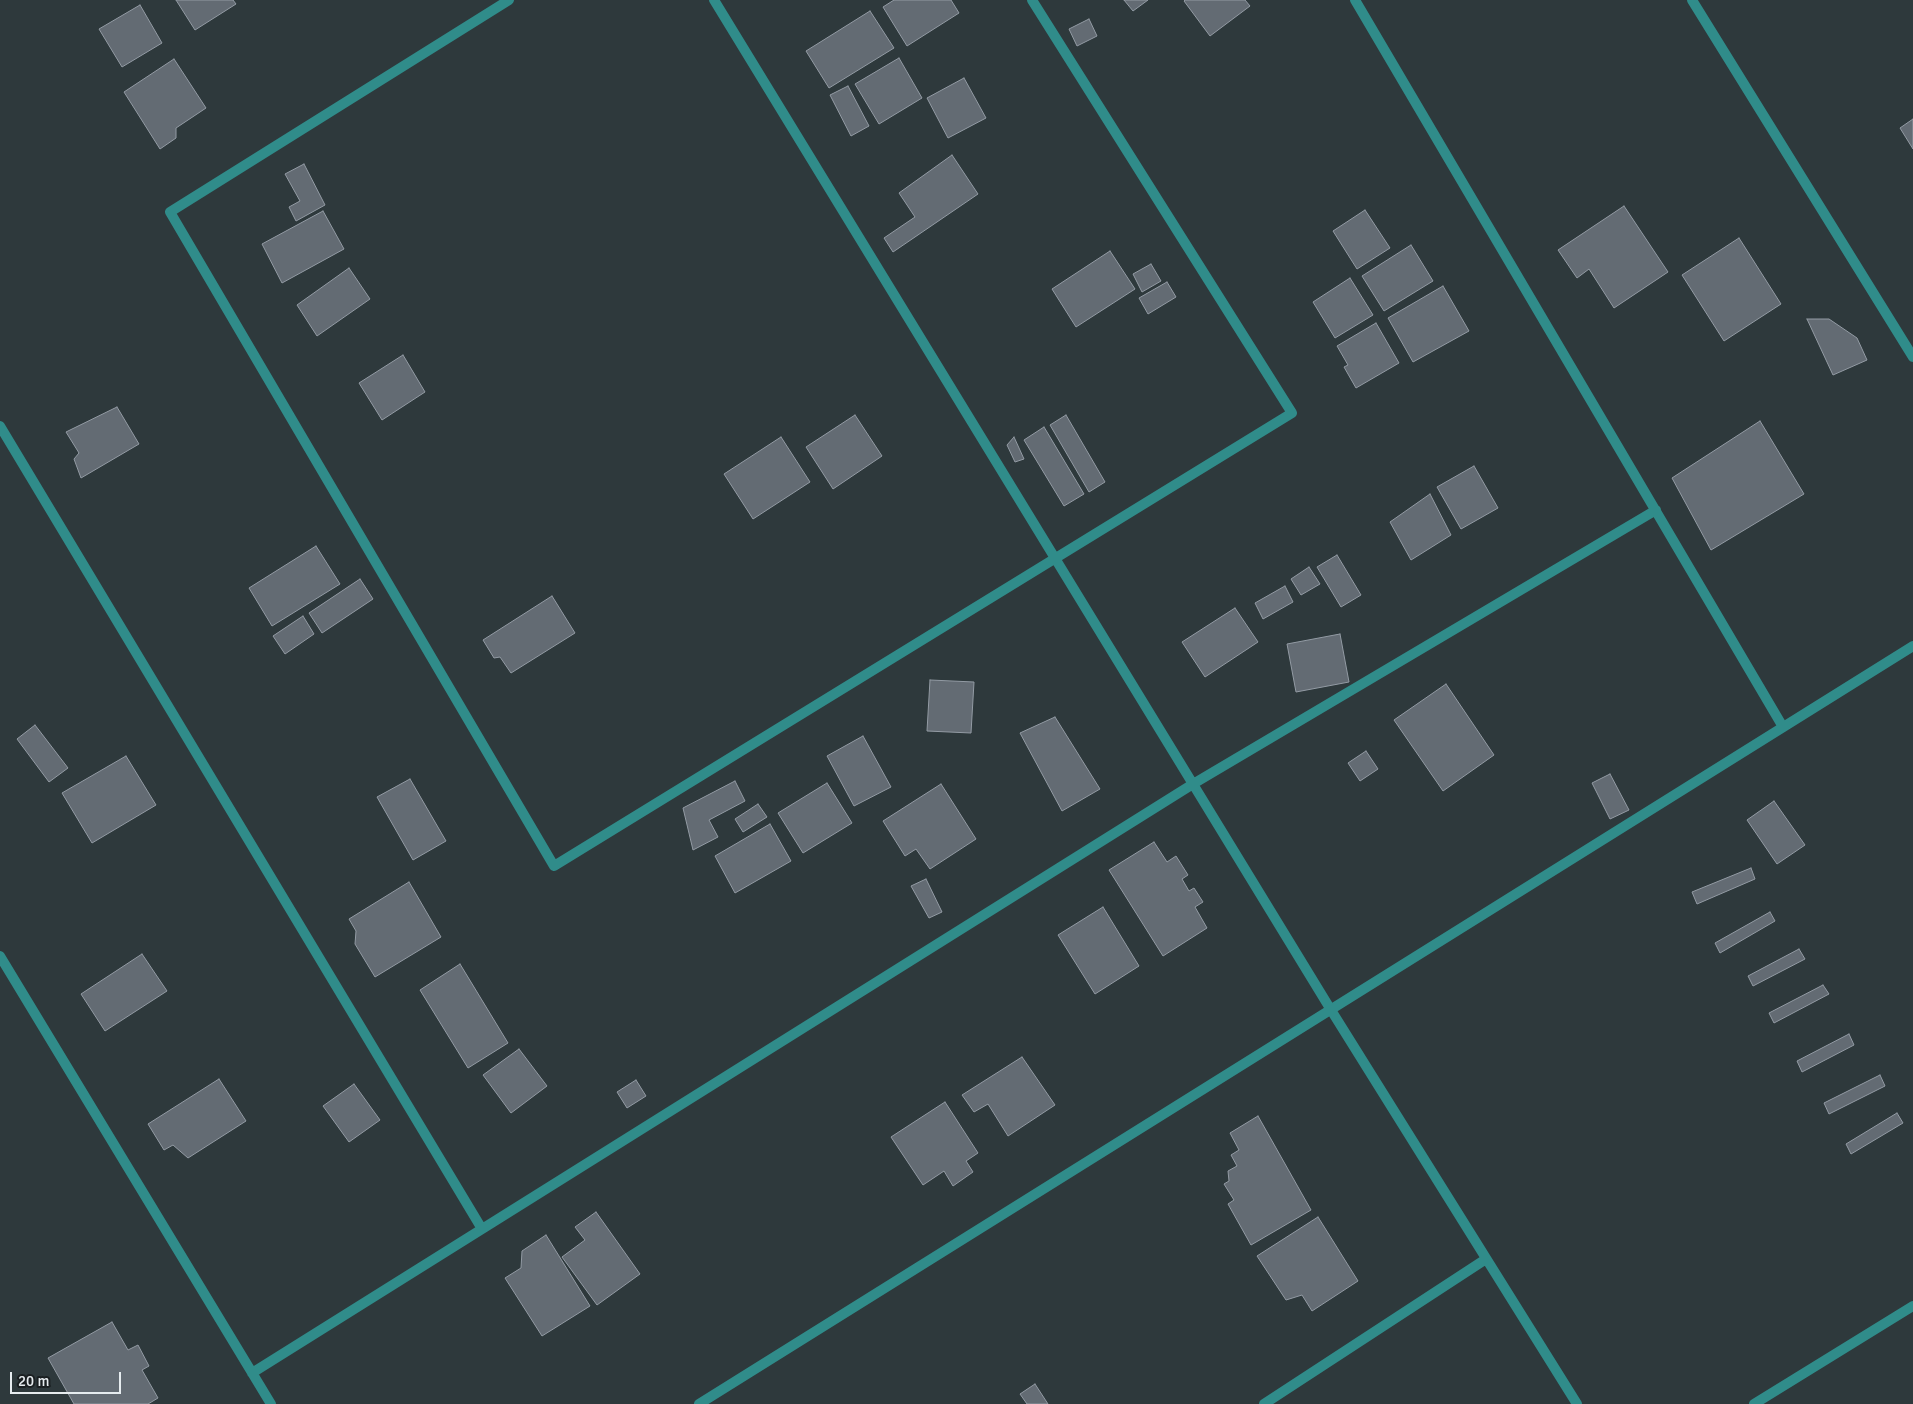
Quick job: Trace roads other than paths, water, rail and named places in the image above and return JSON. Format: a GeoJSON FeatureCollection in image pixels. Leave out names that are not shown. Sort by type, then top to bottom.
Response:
{"type":"FeatureCollection","features":[{"type":"Feature","properties":{"kind":"street"},"geometry":{"type":"LineString","coordinates":[[509,0],[170,212],[554,866],[1292,413],[1032,0]]}},
{"type":"Feature","properties":{"kind":"street"},"geometry":{"type":"LineString","coordinates":[[714,0],[1330,1010],[1577,1404]]}},
{"type":"Feature","properties":{"kind":"street"},"geometry":{"type":"LineString","coordinates":[[1356,0],[1783,727]]}},
{"type":"Feature","properties":{"kind":"street"},"geometry":{"type":"LineString","coordinates":[[1692,0],[1913,357]]}},
{"type":"Feature","properties":{"kind":"street"},"geometry":{"type":"LineString","coordinates":[[0,426],[482,1229]]}},
{"type":"Feature","properties":{"kind":"street"},"geometry":{"type":"LineString","coordinates":[[252,1373],[1193,784],[1656,510]]}},
{"type":"Feature","properties":{"kind":"street"},"geometry":{"type":"LineString","coordinates":[[699,1404],[1913,646]]}},
{"type":"Feature","properties":{"kind":"street"},"geometry":{"type":"LineString","coordinates":[[0,956],[271,1404]]}},
{"type":"Feature","properties":{"kind":"street"},"geometry":{"type":"LineString","coordinates":[[1264,1404],[1486,1259]]}},
{"type":"Feature","properties":{"kind":"street"},"geometry":{"type":"LineString","coordinates":[[1754,1404],[1913,1306]]}}]}
